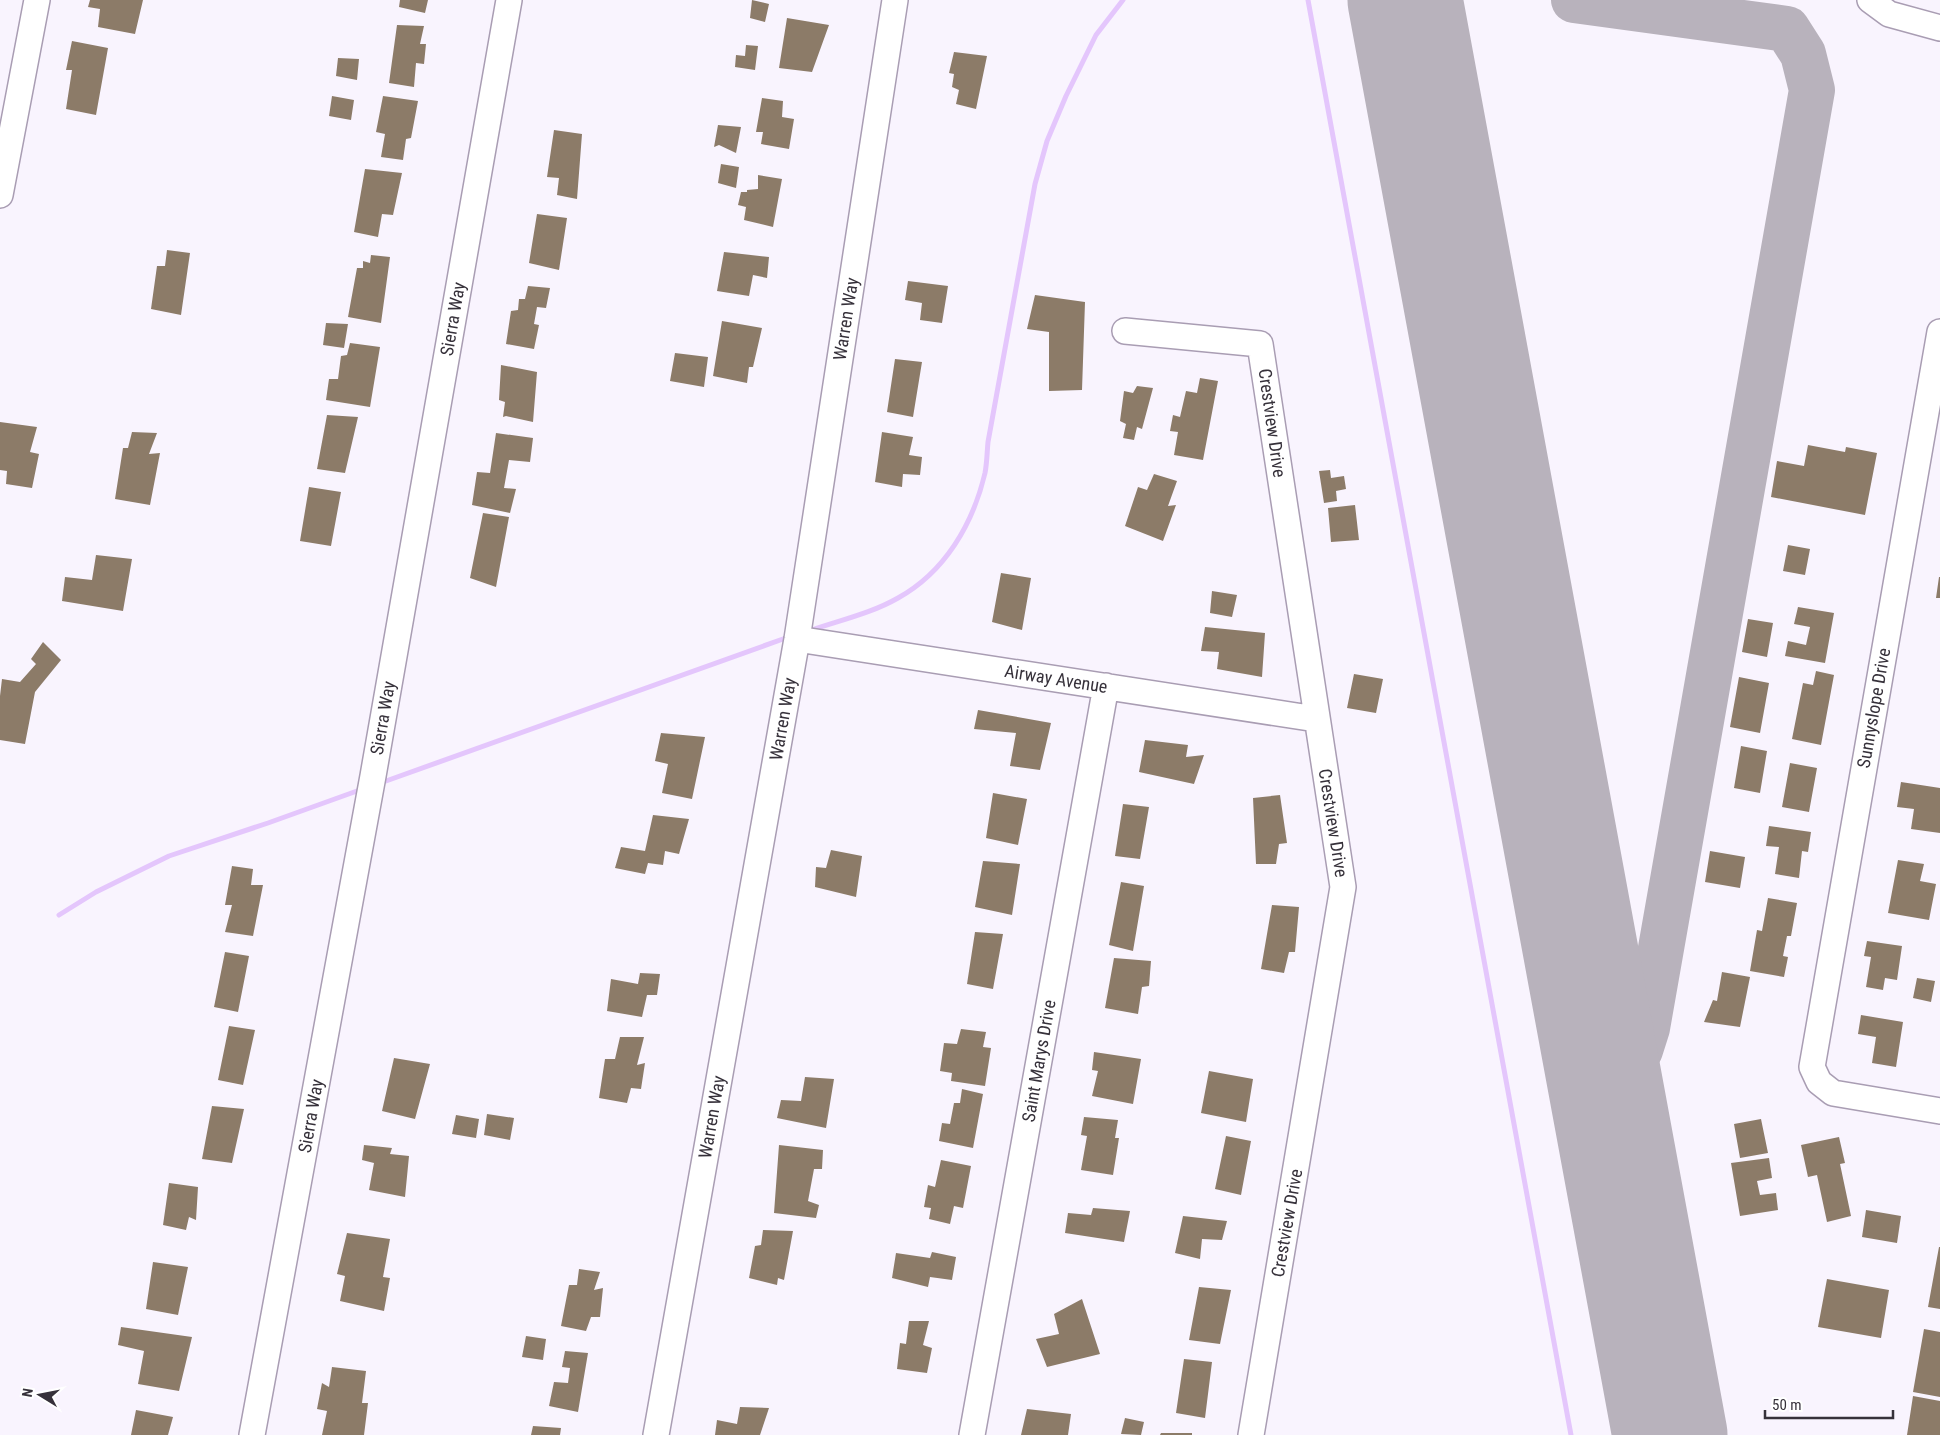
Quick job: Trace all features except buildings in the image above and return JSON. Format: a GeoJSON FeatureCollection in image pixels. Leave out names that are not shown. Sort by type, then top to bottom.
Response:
{"type":"FeatureCollection","features":[{"type":"Feature","properties":{"kind":"street"},"geometry":{"type":"LineString","coordinates":[[0,194],[36,0]]}},
{"type":"Feature","properties":{"kind":"street","name":"Sierra Way"},"geometry":{"type":"LineString","coordinates":[[252,1435],[373,776],[509,0]]}},
{"type":"Feature","properties":{"kind":"street","name":"Warren Way"},"geometry":{"type":"LineString","coordinates":[[656,1435],[797,639],[896,0]]}},
{"type":"Feature","properties":{"kind":"street"},"geometry":{"type":"LineString","coordinates":[[1870,0],[1889,14],[1940,28]]}},
{"type":"Feature","properties":{"kind":"street","name":"Crestview Drive"},"geometry":{"type":"LineString","coordinates":[[1125,331],[1260,344],[1343,887],[1251,1435]]}},
{"type":"Feature","properties":{"kind":"street","name":"Sunnyslope Drive"},"geometry":{"type":"LineString","coordinates":[[1940,332],[1812,1067],[1819,1082],[1833,1093],[1940,1111]]}},
{"type":"Feature","properties":{"kind":"street","name":"Airway Avenue"},"geometry":{"type":"LineString","coordinates":[[797,639],[1316,719]]}},
{"type":"Feature","properties":{"kind":"street","name":"Saint Marys Drive"},"geometry":{"type":"LineString","coordinates":[[972,1435],[1106,686]]}},
{"type":"Feature","properties":{"kind":"waterway"},"geometry":{"type":"LineString","coordinates":[[812,630],[878,608],[915,587],[930,575],[943,560],[965,528],[980,492],[985,473],[988,442],[1035,184],[1047,141],[1066,96],[1096,35],[1123,0]]}},
{"type":"Feature","properties":{"kind":"waterway"},"geometry":{"type":"LineString","coordinates":[[1308,0],[1571,1435]]}},
{"type":"Feature","properties":{"kind":"waterway"},"geometry":{"type":"LineString","coordinates":[[386,781],[783,639]]}},
{"type":"Feature","properties":{"kind":"waterway"},"geometry":{"type":"LineString","coordinates":[[59,915],[96,892],[169,856],[357,791]]}},
{"type":"Feature","properties":{"kind":"taxiway"},"geometry":{"type":"LineString","coordinates":[[1408,18],[1415,0]]}},
{"type":"Feature","properties":{"kind":"taxiway"},"geometry":{"type":"LineString","coordinates":[[1574,0],[1787,29],[1803,54],[1812,90],[1647,1028],[1640,1050],[1629,1066],[1604,1072]]}},
{"type":"Feature","properties":{"kind":"runway"},"geometry":{"type":"LineString","coordinates":[[1405,0],[1670,1435]]}}]}
